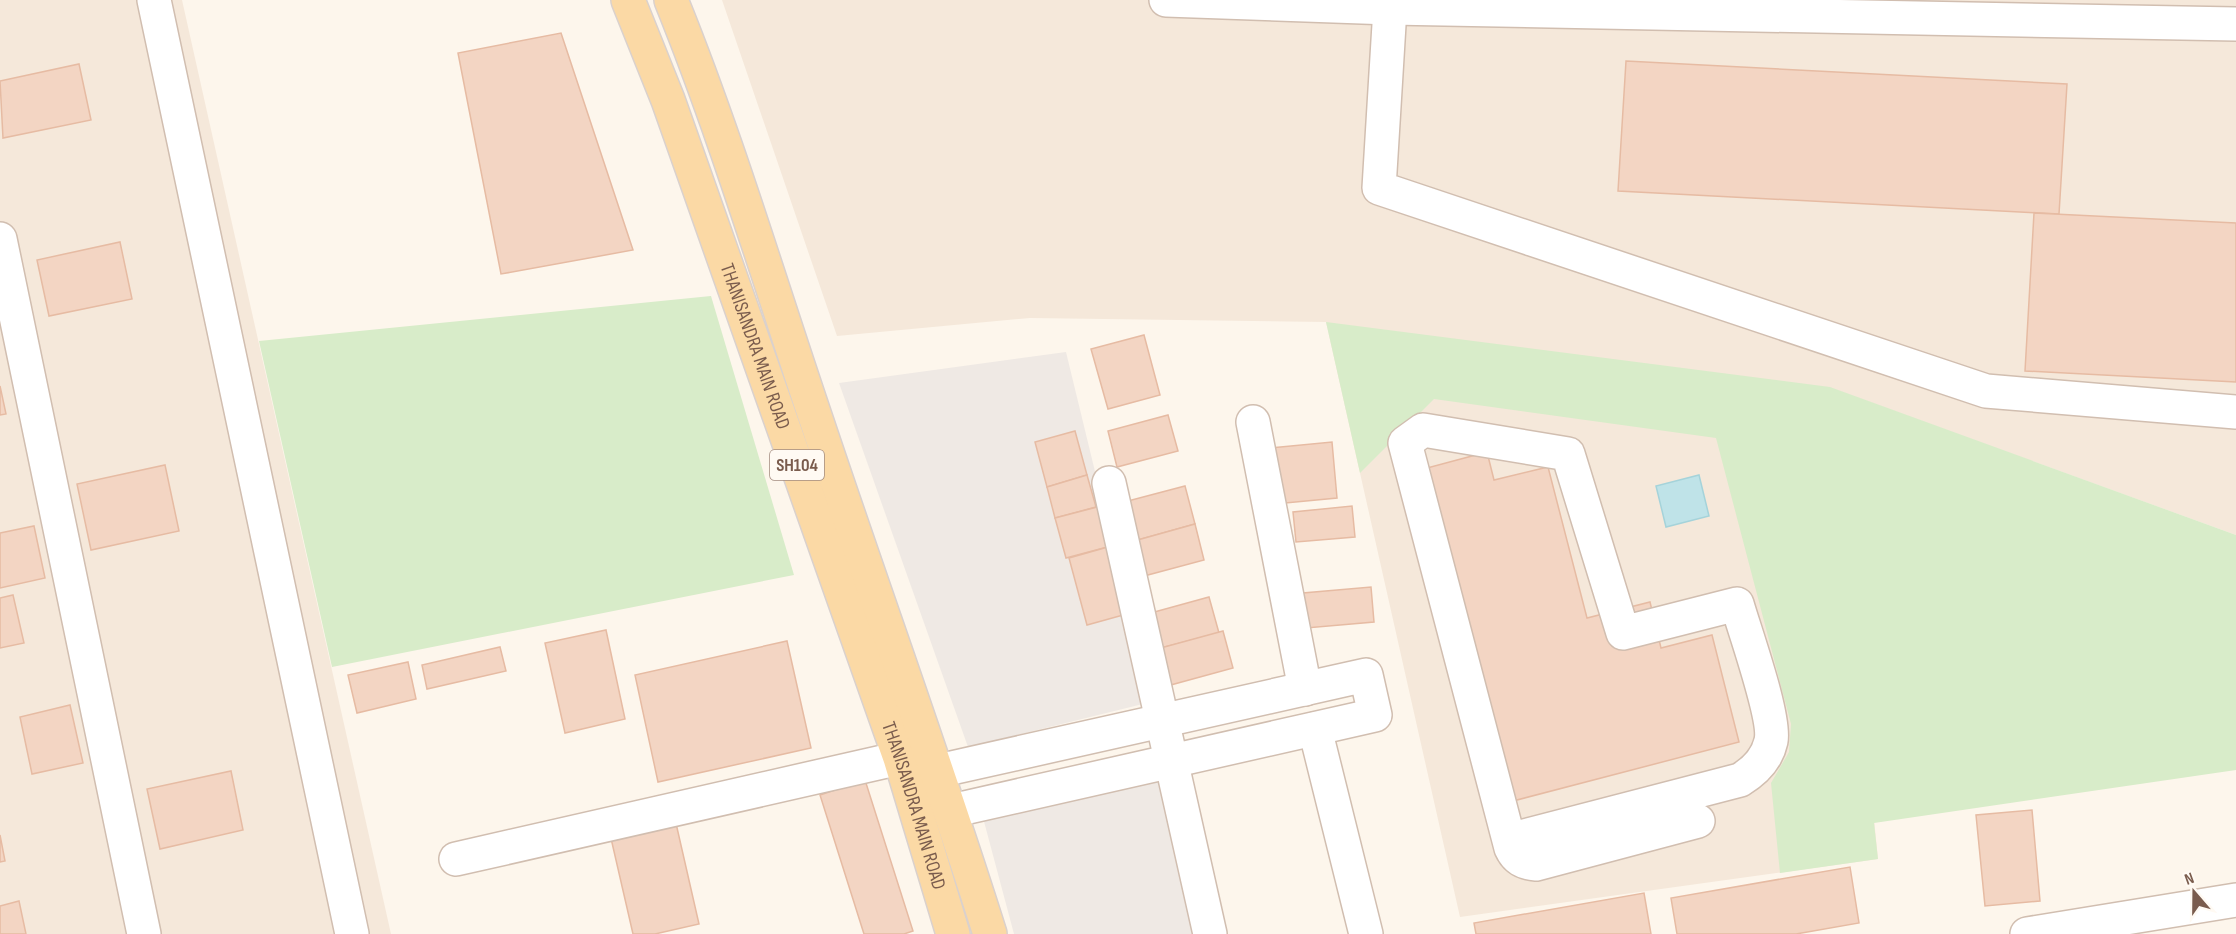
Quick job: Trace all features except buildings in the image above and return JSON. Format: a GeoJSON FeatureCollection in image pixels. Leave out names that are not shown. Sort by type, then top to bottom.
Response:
{"type":"FeatureCollection","features":[{"type":"Feature","properties":{"kind":"main road","name":"THANISANDRA MAIN ROAD"},"geometry":{"type":"LineString","coordinates":[[628,0],[668,100],[900,758],[953,934]]}},
{"type":"Feature","properties":{"kind":"main road","name":"THANISANDRA MAIN ROAD"},"geometry":{"type":"LineString","coordinates":[[671,0],[705,83],[817,422],[938,771],[990,934]]}},
{"type":"Feature","properties":{"kind":"street"},"geometry":{"type":"LineString","coordinates":[[153,0],[352,934]]}},
{"type":"Feature","properties":{"kind":"street"},"geometry":{"type":"LineString","coordinates":[[1166,0],[1390,8],[2236,24]]}},
{"type":"Feature","properties":{"kind":"street"},"geometry":{"type":"LineString","coordinates":[[1390,8],[1379,188],[1986,391],[2236,412]]}},
{"type":"Feature","properties":{"kind":"street"},"geometry":{"type":"LineString","coordinates":[[0,239],[144,934]]}},
{"type":"Feature","properties":{"kind":"street"},"geometry":{"type":"LineString","coordinates":[[1252,422],[1305,689]]}},
{"type":"Feature","properties":{"kind":"street"},"geometry":{"type":"LineString","coordinates":[[1509,840],[1740,780],[1760,764],[1767,753],[1772,727],[1737,604],[1623,633],[1569,454],[1423,430],[1405,443],[1509,840],[1514,855],[1520,861],[1536,864],[1698,821]]}},
{"type":"Feature","properties":{"kind":"street"},"geometry":{"type":"LineString","coordinates":[[1109,483],[1210,934]]}},
{"type":"Feature","properties":{"kind":"street"},"geometry":{"type":"LineString","coordinates":[[938,771],[1366,675],[1375,716],[951,811]]}},
{"type":"Feature","properties":{"kind":"street"},"geometry":{"type":"LineString","coordinates":[[1315,729],[1366,934]]}},
{"type":"Feature","properties":{"kind":"street"},"geometry":{"type":"LineString","coordinates":[[456,859],[900,758]]}},
{"type":"Feature","properties":{"kind":"street"},"geometry":{"type":"LineString","coordinates":[[2026,934],[2066,931],[2236,900]]}},
{"type":"Feature","properties":{"kind":"shaded area"},"geometry":{"type":"Polygon","coordinates":[[[0,0],[182,0],[391,934],[0,934],[0,0]]]}},
{"type":"Feature","properties":{"kind":"shaded area"},"geometry":{"type":"Polygon","coordinates":[[[722,0],[2236,0],[2236,535],[1831,388],[1878,859],[1460,917],[1326,322],[1030,318],[837,336],[722,0]]]}},
{"type":"Feature","properties":{"kind":"shaded area"},"geometry":{"type":"Polygon","coordinates":[[[1066,352],[1151,702],[968,747],[839,383],[1066,352]]]}},
{"type":"Feature","properties":{"kind":"shaded area"},"geometry":{"type":"Polygon","coordinates":[[[1156,775],[1195,934],[1014,934],[982,814],[1156,775]]]}},
{"type":"Feature","properties":{"kind":"green space"},"geometry":{"type":"Polygon","coordinates":[[[711,296],[794,575],[332,667],[259,341],[711,296]]]}},
{"type":"Feature","properties":{"kind":"green space"},"geometry":{"type":"Polygon","coordinates":[[[1326,322],[1830,387],[2236,535],[2236,770],[1874,823],[1878,859],[1780,873],[1771,783],[1789,752],[1791,724],[1716,438],[1434,399],[1360,473],[1326,322]]]}},
{"type":"Feature","properties":{"kind":"water"},"geometry":{"type":"Polygon","coordinates":[[[1699,475],[1709,516],[1666,527],[1656,486],[1699,475]]]}}]}
